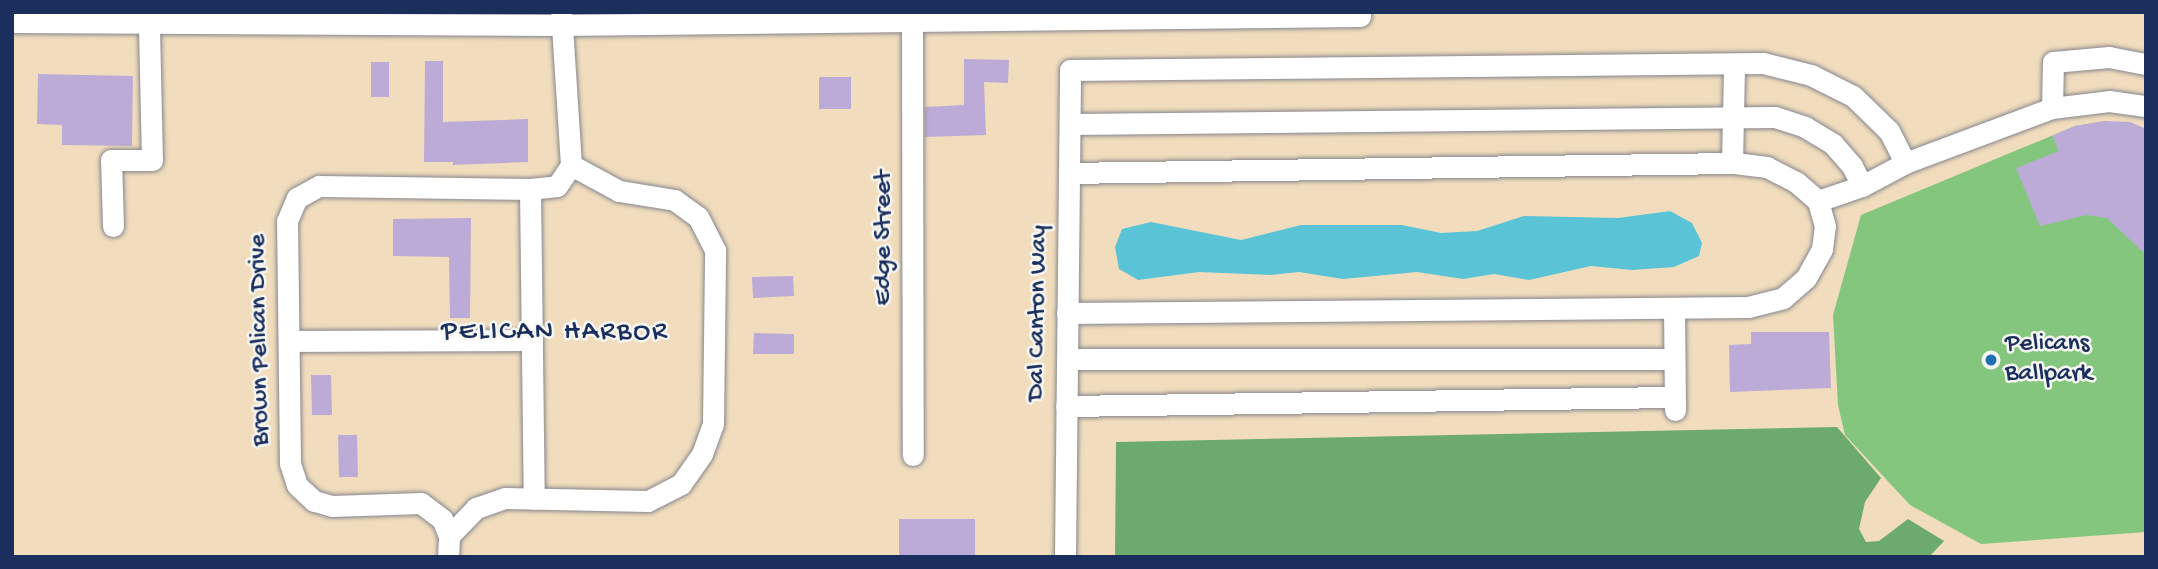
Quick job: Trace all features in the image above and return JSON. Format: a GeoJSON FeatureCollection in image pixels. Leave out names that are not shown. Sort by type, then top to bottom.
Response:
{"type":"FeatureCollection","features":[{"type":"Feature","properties":{"kind":"street"},"geometry":{"type":"LineString","coordinates":[[21,19],[149,23],[561,18],[912,21],[1360,14]]}},
{"type":"Feature","properties":{"kind":"street"},"geometry":{"type":"LineString","coordinates":[[449,546],[476,508],[505,498],[648,501],[681,484],[702,454],[713,424],[715,250],[698,217],[674,200],[619,191],[571,165],[561,18]]}},
{"type":"Feature","properties":{"kind":"street","name":"Edge Street"},"geometry":{"type":"LineString","coordinates":[[912,21],[913,455]]}},
{"type":"Feature","properties":{"kind":"street"},"geometry":{"type":"LineString","coordinates":[[113,226],[111,160],[152,160],[149,23]]}},
{"type":"Feature","properties":{"kind":"street"},"geometry":{"type":"LineString","coordinates":[[2052,108],[2053,62],[2109,57],[2146,64]]}},
{"type":"Feature","properties":{"kind":"street"},"geometry":{"type":"LineString","coordinates":[[1732,163],[1734,66],[1763,63],[1811,75],[1853,96],[1889,131],[1905,163]]}},
{"type":"Feature","properties":{"kind":"street","name":"Dal Canton Way"},"geometry":{"type":"LineString","coordinates":[[1065,557],[1070,70],[1734,66]]}},
{"type":"Feature","properties":{"kind":"street"},"geometry":{"type":"LineString","coordinates":[[1818,201],[1862,186],[1905,163],[2052,108],[2109,101],[2146,106]]}},
{"type":"Feature","properties":{"kind":"street"},"geometry":{"type":"LineString","coordinates":[[1070,124],[1775,117],[1805,127],[1833,144],[1852,166],[1862,186]]}},
{"type":"Feature","properties":{"kind":"street"},"geometry":{"type":"LineString","coordinates":[[1067,313],[1748,307],[1783,298],[1806,278],[1822,249],[1825,226],[1818,201],[1796,182],[1767,167],[1732,163],[1069,173]]}},
{"type":"Feature","properties":{"kind":"street","name":"Brown Pelican Drive"},"geometry":{"type":"LineString","coordinates":[[449,546],[442,519],[421,503],[332,506],[314,500],[297,485],[290,463],[287,221],[297,198],[319,186],[530,190],[557,186],[571,165]]}},
{"type":"Feature","properties":{"kind":"street"},"geometry":{"type":"LineString","coordinates":[[530,190],[534,499]]}},
{"type":"Feature","properties":{"kind":"street"},"geometry":{"type":"LineString","coordinates":[[1066,406],[1674,404],[1674,308]]}},
{"type":"Feature","properties":{"kind":"street"},"geometry":{"type":"LineString","coordinates":[[289,341],[532,340]]}},
{"type":"Feature","properties":{"kind":"street"},"geometry":{"type":"LineString","coordinates":[[1067,359],[1674,359]]}},
{"type":"Feature","properties":{"kind":"green space","name":"Pelicans Ballpark"},"geometry":{"type":"Polygon","coordinates":[[[2105,121],[2146,129],[2146,532],[1981,544],[1910,505],[1845,435],[1838,405],[1833,315],[1861,215],[2075,126],[2105,121]]]}},
{"type":"Feature","properties":{"kind":"green space"},"geometry":{"type":"Polygon","coordinates":[[[1837,427],[1881,478],[1865,502],[1859,529],[1866,542],[1879,541],[1908,519],[1944,541],[1929,557],[1115,557],[1116,442],[1837,427]]]}},
{"type":"Feature","properties":{"kind":"water"},"geometry":{"type":"Polygon","coordinates":[[[1670,211],[1692,223],[1702,243],[1699,256],[1674,267],[1632,270],[1591,266],[1529,280],[1494,274],[1463,279],[1417,272],[1343,279],[1299,272],[1271,275],[1199,272],[1138,280],[1119,269],[1115,247],[1122,229],[1151,222],[1241,240],[1301,225],[1402,225],[1441,233],[1477,231],[1524,216],[1618,218],[1670,211]]]}},
{"type":"Feature","properties":{"kind":"building"},"geometry":{"type":"Polygon","coordinates":[[[964,59],[1009,60],[1008,83],[984,82],[986,135],[925,137],[925,107],[964,105],[964,59]]]}},
{"type":"Feature","properties":{"kind":"building"},"geometry":{"type":"Polygon","coordinates":[[[425,61],[443,61],[443,122],[528,119],[528,162],[453,165],[453,162],[424,162],[425,61]]]}},
{"type":"Feature","properties":{"kind":"building"},"geometry":{"type":"Polygon","coordinates":[[[371,62],[389,62],[389,97],[371,97],[371,62]]]}},
{"type":"Feature","properties":{"kind":"building"},"geometry":{"type":"Polygon","coordinates":[[[38,74],[133,76],[132,146],[62,145],[62,125],[37,124],[38,74]]]}},
{"type":"Feature","properties":{"kind":"building"},"geometry":{"type":"Polygon","coordinates":[[[819,77],[851,77],[851,109],[819,109],[819,77]]]}},
{"type":"Feature","properties":{"kind":"building"},"geometry":{"type":"Polygon","coordinates":[[[2105,121],[2130,122],[2146,129],[2146,255],[2107,218],[2087,215],[2040,226],[2016,168],[2059,151],[2052,136],[2075,126],[2105,121]]]}},
{"type":"Feature","properties":{"kind":"building"},"geometry":{"type":"Polygon","coordinates":[[[471,218],[470,318],[450,318],[449,257],[393,256],[393,219],[471,218]]]}},
{"type":"Feature","properties":{"kind":"building"},"geometry":{"type":"Polygon","coordinates":[[[793,276],[794,296],[753,298],[752,277],[793,276]]]}},
{"type":"Feature","properties":{"kind":"building"},"geometry":{"type":"Polygon","coordinates":[[[1751,332],[1829,332],[1831,388],[1730,392],[1729,345],[1751,344],[1751,332]]]}},
{"type":"Feature","properties":{"kind":"building"},"geometry":{"type":"Polygon","coordinates":[[[754,333],[794,334],[794,354],[753,354],[754,333]]]}},
{"type":"Feature","properties":{"kind":"building"},"geometry":{"type":"Polygon","coordinates":[[[311,375],[331,375],[332,415],[312,415],[311,375]]]}},
{"type":"Feature","properties":{"kind":"building"},"geometry":{"type":"Polygon","coordinates":[[[338,435],[357,435],[358,477],[339,477],[338,435]]]}},
{"type":"Feature","properties":{"kind":"building"},"geometry":{"type":"Polygon","coordinates":[[[899,519],[975,519],[975,557],[899,557],[899,519]]]}},
{"type":"Feature","properties":{"kind":"place","name":"Pelicans Ballpark"},"geometry":{"type":"Point","coordinates":[1991,360]}},
{"type":"Feature","properties":{"kind":"district","name":"PELICAN HARBOR"},"geometry":{"type":"Point","coordinates":[555,333]}}]}
